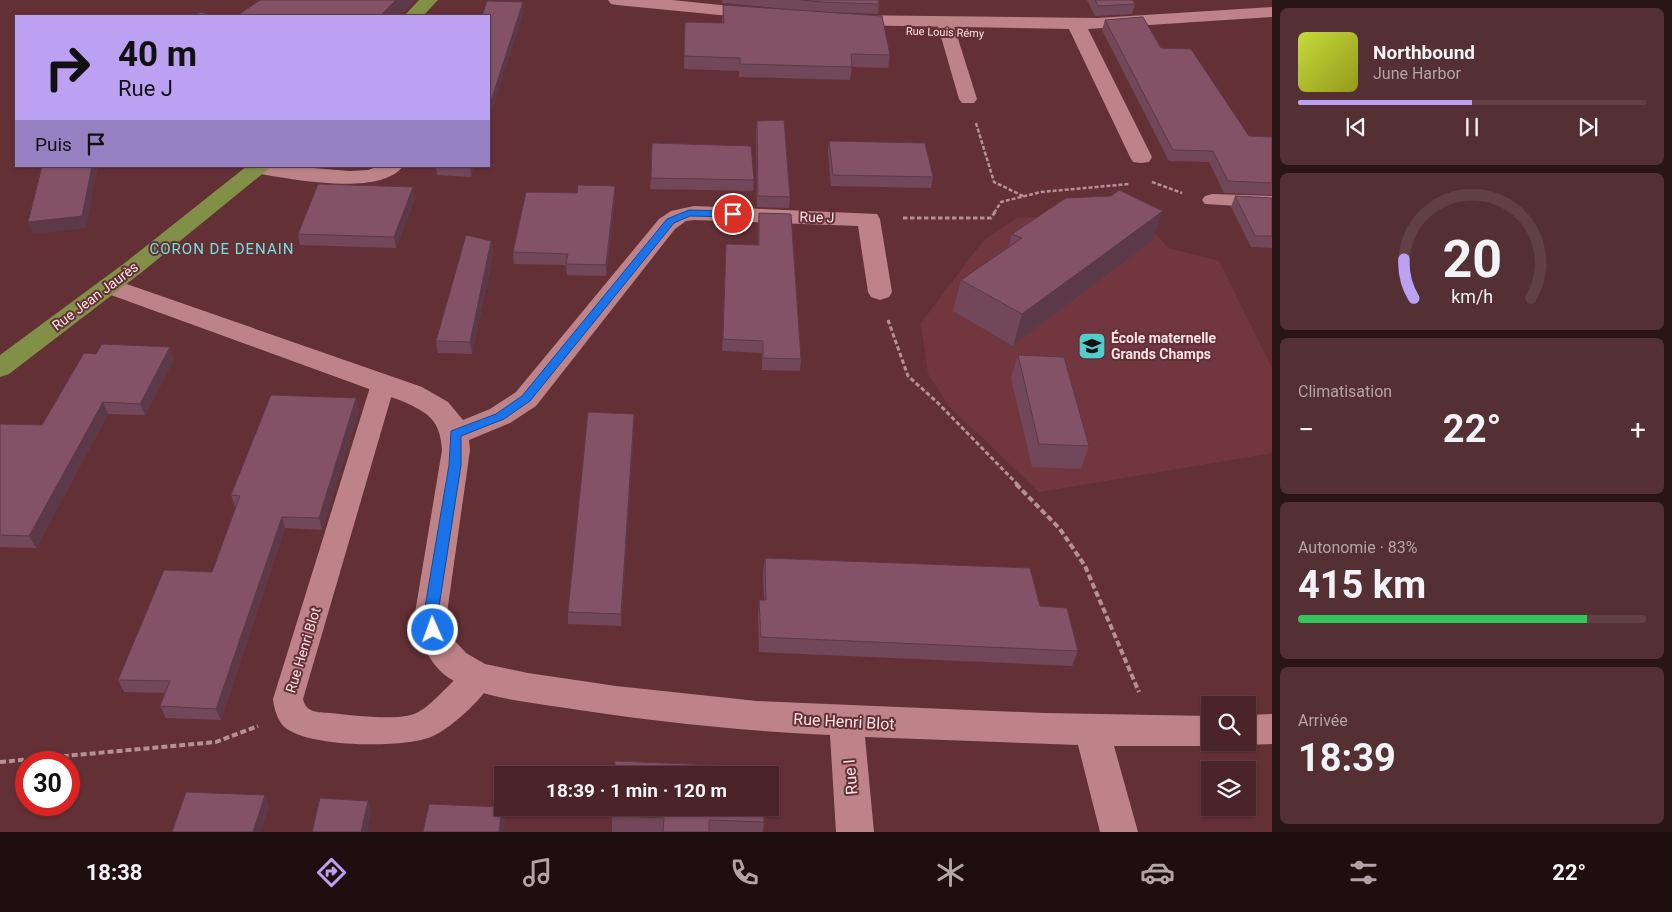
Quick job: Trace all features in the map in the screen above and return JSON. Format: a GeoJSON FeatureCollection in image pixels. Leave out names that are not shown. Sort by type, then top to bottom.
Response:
{"type":"FeatureCollection","features":[{"type":"Feature","properties":{"kind":"main road"},"geometry":{"type":"LineString","coordinates":[[414,15],[429,0]]}},
{"type":"Feature","properties":{"kind":"main road","name":"Rue Jean Jaurès"},"geometry":{"type":"LineString","coordinates":[[0,368],[109,286],[261,167]]}},
{"type":"Feature","properties":{"kind":"street"},"geometry":{"type":"LineString","coordinates":[[617,0],[781,16]]}},
{"type":"Feature","properties":{"kind":"street"},"geometry":{"type":"LineString","coordinates":[[1266,13],[1272,32]]}},
{"type":"Feature","properties":{"kind":"street","name":"Rue Louis Rémy"},"geometry":{"type":"LineString","coordinates":[[828,20],[913,20],[947,28],[1078,29],[1219,26],[1245,21],[1266,13]]}},
{"type":"Feature","properties":{"kind":"street"},"geometry":{"type":"LineString","coordinates":[[1078,29],[1141,157]]}},
{"type":"Feature","properties":{"kind":"street","name":"Rue J"},"geometry":{"type":"LineString","coordinates":[[456,434],[500,416],[526,399],[667,224],[678,216],[694,213],[869,219]]}},
{"type":"Feature","properties":{"kind":"street"},"geometry":{"type":"LineString","coordinates":[[869,219],[880,292]]}},
{"type":"Feature","properties":{"kind":"street"},"geometry":{"type":"LineString","coordinates":[[109,286],[427,400],[439,408],[449,419],[456,434]]}},
{"type":"Feature","properties":{"kind":"street","name":"Rue Henri Blot"},"geometry":{"type":"LineString","coordinates":[[456,434],[455,465],[434,594],[432,622],[438,644],[448,658],[462,669],[480,676],[526,687],[644,707],[846,722],[1156,732],[1201,731]]}},
{"type":"Feature","properties":{"kind":"street","name":"Rue I"},"geometry":{"type":"LineString","coordinates":[[846,722],[855,832]]}},
{"type":"Feature","properties":{"kind":"street"},"geometry":{"type":"LineString","coordinates":[[1256,730],[1272,729]]}},
{"type":"Feature","properties":{"kind":"street"},"geometry":{"type":"LineString","coordinates":[[1092,730],[1119,832]]}},
{"type":"Feature","properties":{"kind":"lane"},"geometry":{"type":"LineString","coordinates":[[947,28],[968,99]]}},
{"type":"Feature","properties":{"kind":"lane","name":"Rue Jean Jaurès"},"geometry":{"type":"LineString","coordinates":[[261,167],[305,175],[373,177],[387,172],[392,167]]}},
{"type":"Feature","properties":{"kind":"lane"},"geometry":{"type":"LineString","coordinates":[[1212,200],[1272,202]]}},
{"type":"Feature","properties":{"kind":"lane","name":"Rue Henri Blot"},"geometry":{"type":"LineString","coordinates":[[383,384],[288,699],[292,714],[298,720],[315,726],[403,730],[420,727],[436,717],[480,676]]}},
{"type":"Feature","properties":{"kind":"path"},"geometry":{"type":"LineString","coordinates":[[968,99],[994,182],[1023,196]]}},
{"type":"Feature","properties":{"kind":"path"},"geometry":{"type":"LineString","coordinates":[[1151,182],[1195,198],[1212,200]]}},
{"type":"Feature","properties":{"kind":"path"},"geometry":{"type":"LineString","coordinates":[[869,219],[991,218],[1001,202],[1023,196],[1041,192],[1133,184]]}},
{"type":"Feature","properties":{"kind":"path"},"geometry":{"type":"LineString","coordinates":[[880,292],[908,376],[938,403],[1060,530],[1085,566],[1156,732]]}},
{"type":"Feature","properties":{"kind":"path"},"geometry":{"type":"LineString","coordinates":[[0,762],[216,742],[292,714]]}},
{"type":"Feature","properties":{"kind":"shaded area","name":"École maternelle Grands Champs"},"geometry":{"type":"Polygon","coordinates":[[[1137,212],[1168,248],[1219,261],[1272,368],[1272,453],[1039,492],[949,406],[928,374],[921,323],[983,241],[1017,218],[1137,212]]]}},
{"type":"Feature","properties":{"kind":"building"},"geometry":{"type":"Polygon","coordinates":[[[260,0],[396,0],[381,15],[238,15],[260,0]]]}},
{"type":"Feature","properties":{"kind":"building"},"geometry":{"type":"Polygon","coordinates":[[[801,0],[879,0],[879,4],[822,2],[801,0]]]}},
{"type":"Feature","properties":{"kind":"building"},"geometry":{"type":"Polygon","coordinates":[[[1095,0],[1133,0],[1135,4],[1098,6],[1095,0]]]}},
{"type":"Feature","properties":{"kind":"building"},"geometry":{"type":"Polygon","coordinates":[[[487,1],[523,2],[490,104],[490,15],[482,15],[487,1]]]}},
{"type":"Feature","properties":{"kind":"building"},"geometry":{"type":"Polygon","coordinates":[[[723,5],[882,16],[890,55],[851,54],[852,67],[740,64],[740,58],[684,56],[685,22],[724,23],[723,5]]]}},
{"type":"Feature","properties":{"kind":"building"},"geometry":{"type":"Polygon","coordinates":[[[201,12],[211,15],[196,15],[201,12]]]}},
{"type":"Feature","properties":{"kind":"building"},"geometry":{"type":"Polygon","coordinates":[[[1143,17],[1161,48],[1191,49],[1249,136],[1272,137],[1272,183],[1228,181],[1213,151],[1173,150],[1105,20],[1143,17]]]}},
{"type":"Feature","properties":{"kind":"building"},"geometry":{"type":"Polygon","coordinates":[[[784,120],[790,197],[758,196],[757,121],[784,120]]]}},
{"type":"Feature","properties":{"kind":"building"},"geometry":{"type":"Polygon","coordinates":[[[829,141],[925,143],[933,177],[833,175],[829,141]]]}},
{"type":"Feature","properties":{"kind":"building"},"geometry":{"type":"Polygon","coordinates":[[[652,143],[751,146],[754,180],[651,178],[652,143]]]}},
{"type":"Feature","properties":{"kind":"building"},"geometry":{"type":"Polygon","coordinates":[[[42,167],[92,167],[82,216],[28,222],[42,167]]]}},
{"type":"Feature","properties":{"kind":"building"},"geometry":{"type":"Polygon","coordinates":[[[318,184],[413,187],[394,237],[298,234],[318,184]]]}},
{"type":"Feature","properties":{"kind":"building"},"geometry":{"type":"Polygon","coordinates":[[[578,185],[615,186],[606,265],[566,264],[568,254],[513,252],[526,192],[577,193],[578,185]]]}},
{"type":"Feature","properties":{"kind":"building"},"geometry":{"type":"Polygon","coordinates":[[[1119,190],[1163,211],[1022,314],[961,280],[1022,238],[1012,234],[1066,198],[1111,196],[1119,190]]]}},
{"type":"Feature","properties":{"kind":"building"},"geometry":{"type":"Polygon","coordinates":[[[1235,196],[1272,198],[1272,236],[1255,236],[1235,196]]]}},
{"type":"Feature","properties":{"kind":"building"},"geometry":{"type":"Polygon","coordinates":[[[759,213],[791,214],[801,359],[763,358],[763,341],[723,339],[726,244],[759,245],[759,213]]]}},
{"type":"Feature","properties":{"kind":"building"},"geometry":{"type":"Polygon","coordinates":[[[466,235],[491,241],[470,342],[436,341],[466,235]]]}},
{"type":"Feature","properties":{"kind":"building"},"geometry":{"type":"Polygon","coordinates":[[[102,344],[170,347],[140,404],[103,402],[29,536],[0,535],[0,424],[42,425],[84,353],[96,354],[102,344]]]}},
{"type":"Feature","properties":{"kind":"building"},"geometry":{"type":"Polygon","coordinates":[[[1018,355],[1064,357],[1089,446],[1039,444],[1018,355]]]}},
{"type":"Feature","properties":{"kind":"building"},"geometry":{"type":"Polygon","coordinates":[[[271,395],[356,398],[319,518],[282,517],[216,709],[160,706],[170,681],[118,680],[164,570],[212,572],[240,496],[231,495],[271,395]]]}},
{"type":"Feature","properties":{"kind":"building"},"geometry":{"type":"Polygon","coordinates":[[[588,412],[634,414],[621,614],[568,612],[588,412]]]}},
{"type":"Feature","properties":{"kind":"building"},"geometry":{"type":"Polygon","coordinates":[[[765,558],[1030,568],[1040,606],[1067,608],[1078,651],[761,637],[759,600],[766,600],[765,558]]]}},
{"type":"Feature","properties":{"kind":"building"},"geometry":{"type":"Polygon","coordinates":[[[615,761],[738,766],[615,766],[615,761]]]}},
{"type":"Feature","properties":{"kind":"building"},"geometry":{"type":"Polygon","coordinates":[[[186,792],[265,795],[253,832],[172,832],[186,792]]]}},
{"type":"Feature","properties":{"kind":"building"},"geometry":{"type":"Polygon","coordinates":[[[320,798],[368,801],[361,832],[312,832],[320,798]]]}},
{"type":"Feature","properties":{"kind":"building"},"geometry":{"type":"Polygon","coordinates":[[[429,804],[494,807],[494,816],[501,816],[499,832],[423,832],[429,804]]]}},
{"type":"Feature","properties":{"kind":"building"},"geometry":{"type":"Polygon","coordinates":[[[612,816],[764,816],[764,822],[709,820],[709,832],[663,832],[664,818],[612,816]]]}},
{"type":"Feature","properties":{"kind":"place","name":"École maternelle Grands Champs"},"geometry":{"type":"Point","coordinates":[1092,346]}},
{"type":"Feature","properties":{"kind":"district","name":"CORON DE DENAIN"},"geometry":{"type":"Point","coordinates":[222,249]}},
{"type":"Feature","properties":{"kind":"route"},"geometry":{"type":"LineString","coordinates":[[433,630],[431,613],[455,465],[456,434],[500,416],[526,399],[537,388],[670,221],[678,216],[689,213],[733,214]]}}]}
